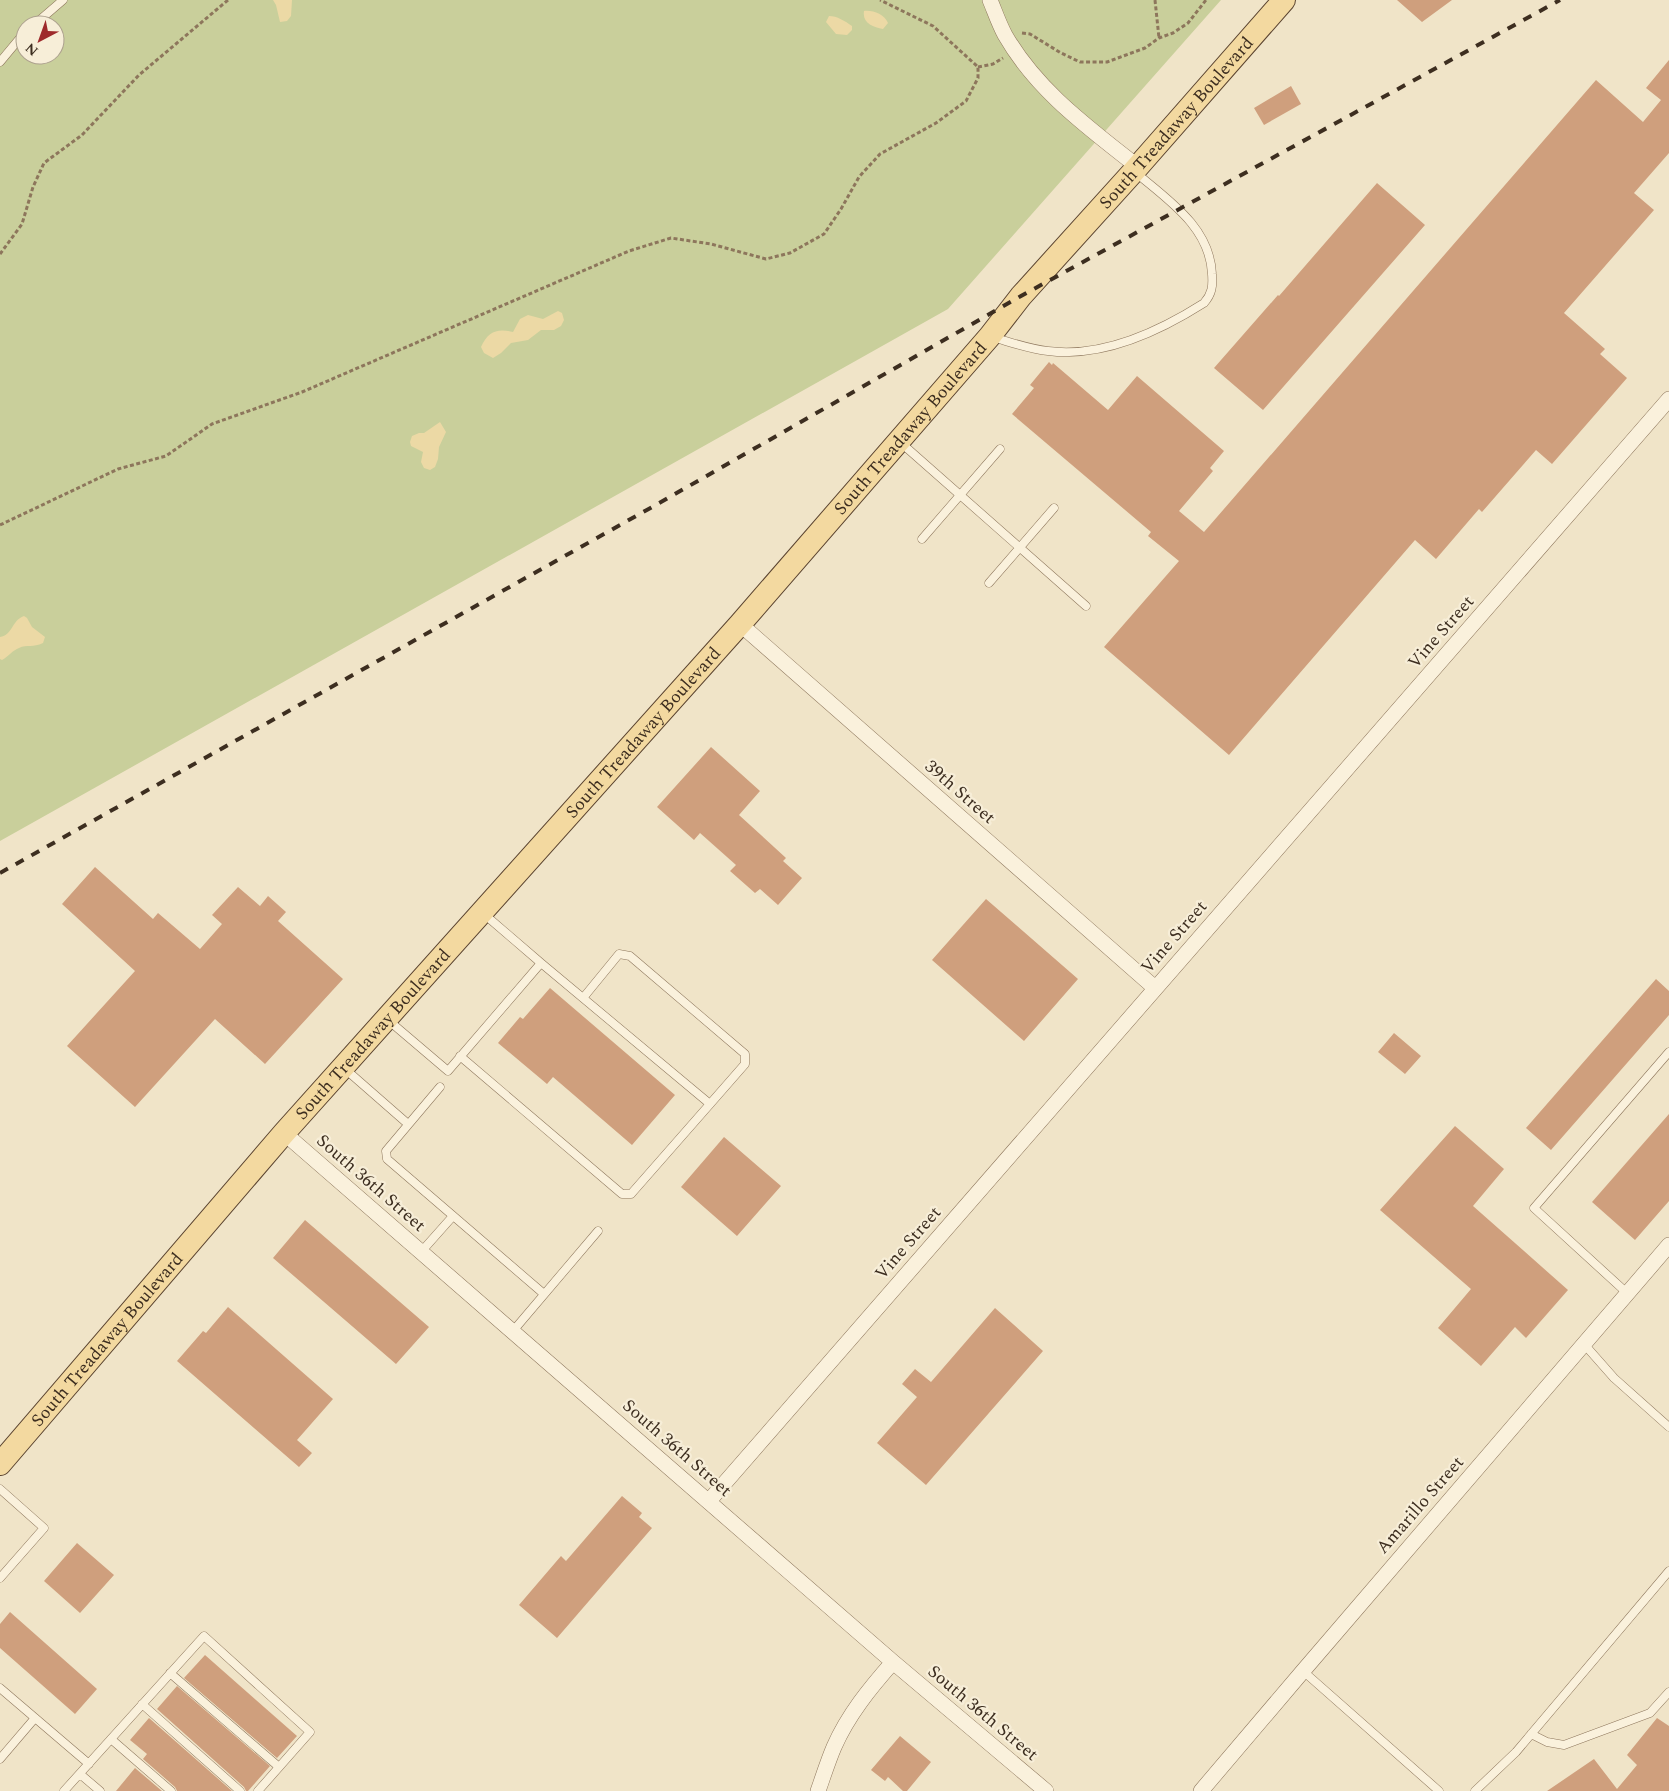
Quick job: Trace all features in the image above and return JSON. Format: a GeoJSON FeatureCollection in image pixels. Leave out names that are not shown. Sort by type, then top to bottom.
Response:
{"type":"FeatureCollection","features":[{"type":"Feature","properties":{"kind":"main road","name":"South Treadaway Boulevard"},"geometry":{"type":"LineString","coordinates":[[0,1464],[284,1134],[740,624],[990,336],[1021,296],[1136,169],[1284,0]]}},
{"type":"Feature","properties":{"kind":"street"},"geometry":{"type":"LineString","coordinates":[[990,0],[1005,35],[1032,74],[1070,114],[1136,169]]}},
{"type":"Feature","properties":{"kind":"street","name":"Vine Street"},"geometry":{"type":"LineString","coordinates":[[709,1501],[1669,399]]}},
{"type":"Feature","properties":{"kind":"street","name":"39th Street"},"geometry":{"type":"LineString","coordinates":[[740,624],[1155,988]]}},
{"type":"Feature","properties":{"kind":"street","name":"South 36th Street"},"geometry":{"type":"LineString","coordinates":[[284,1134],[893,1662],[1046,1791]]}},
{"type":"Feature","properties":{"kind":"street","name":"Amarillo Street"},"geometry":{"type":"LineString","coordinates":[[1201,1791],[1669,1245]]}},
{"type":"Feature","properties":{"kind":"street"},"geometry":{"type":"LineString","coordinates":[[819,1791],[834,1747],[851,1717],[865,1694],[893,1662]]}},
{"type":"Feature","properties":{"kind":"lane"},"geometry":{"type":"LineString","coordinates":[[46,15],[63,0]]}},
{"type":"Feature","properties":{"kind":"lane"},"geometry":{"type":"LineString","coordinates":[[0,62],[15,44]]}},
{"type":"Feature","properties":{"kind":"lane"},"geometry":{"type":"LineString","coordinates":[[990,336],[1046,351],[1077,351],[1106,348],[1123,344],[1204,303],[1209,297],[1212,286],[1212,269],[1208,249],[1201,235],[1179,209],[1136,169]]}},
{"type":"Feature","properties":{"kind":"lane"},"geometry":{"type":"LineString","coordinates":[[899,441],[1086,606]]}},
{"type":"Feature","properties":{"kind":"lane"},"geometry":{"type":"LineString","coordinates":[[922,539],[1000,449]]}},
{"type":"Feature","properties":{"kind":"lane"},"geometry":{"type":"LineString","coordinates":[[989,583],[1054,508]]}},
{"type":"Feature","properties":{"kind":"lane"},"geometry":{"type":"LineString","coordinates":[[482,913],[710,1104]]}},
{"type":"Feature","properties":{"kind":"lane"},"geometry":{"type":"LineString","coordinates":[[460,1056],[622,1194],[631,1194],[745,1064],[745,1054],[630,956],[619,954],[583,998]]}},
{"type":"Feature","properties":{"kind":"lane"},"geometry":{"type":"LineString","coordinates":[[386,1019],[448,1071],[540,963]]}},
{"type":"Feature","properties":{"kind":"lane"},"geometry":{"type":"LineString","coordinates":[[1627,1293],[1534,1208],[1669,1052]]}},
{"type":"Feature","properties":{"kind":"lane"},"geometry":{"type":"LineString","coordinates":[[343,1068],[408,1124]]}},
{"type":"Feature","properties":{"kind":"lane"},"geometry":{"type":"LineString","coordinates":[[440,1087],[386,1151],[387,1159],[544,1294]]}},
{"type":"Feature","properties":{"kind":"lane"},"geometry":{"type":"LineString","coordinates":[[421,1252],[453,1216]]}},
{"type":"Feature","properties":{"kind":"lane"},"geometry":{"type":"LineString","coordinates":[[513,1331],[598,1231]]}},
{"type":"Feature","properties":{"kind":"lane"},"geometry":{"type":"LineString","coordinates":[[1584,1344],[1614,1378],[1669,1427]]}},
{"type":"Feature","properties":{"kind":"lane"},"geometry":{"type":"LineString","coordinates":[[0,1490],[44,1528],[0,1578]]}},
{"type":"Feature","properties":{"kind":"lane"},"geometry":{"type":"LineString","coordinates":[[1475,1791],[1516,1752],[1669,1571]]}},
{"type":"Feature","properties":{"kind":"lane"},"geometry":{"type":"LineString","coordinates":[[64,1791],[204,1636],[310,1732],[258,1791]]}},
{"type":"Feature","properties":{"kind":"lane"},"geometry":{"type":"LineString","coordinates":[[1303,1670],[1439,1791]]}},
{"type":"Feature","properties":{"kind":"lane"},"geometry":{"type":"LineString","coordinates":[[170,1673],[278,1767]]}},
{"type":"Feature","properties":{"kind":"lane"},"geometry":{"type":"LineString","coordinates":[[0,1688],[89,1764]]}},
{"type":"Feature","properties":{"kind":"lane"},"geometry":{"type":"LineString","coordinates":[[1531,1734],[1547,1742],[1564,1745],[1650,1713],[1669,1692]]}},
{"type":"Feature","properties":{"kind":"lane"},"geometry":{"type":"LineString","coordinates":[[142,1704],[240,1791]]}},
{"type":"Feature","properties":{"kind":"lane"},"geometry":{"type":"LineString","coordinates":[[0,1759],[35,1718]]}},
{"type":"Feature","properties":{"kind":"lane"},"geometry":{"type":"LineString","coordinates":[[112,1739],[171,1791]]}},
{"type":"Feature","properties":{"kind":"lane"},"geometry":{"type":"LineString","coordinates":[[80,1774],[100,1791]]}},
{"type":"Feature","properties":{"kind":"path"},"geometry":{"type":"LineString","coordinates":[[0,254],[22,224],[33,187],[44,163],[82,135],[139,74],[228,0]]}},
{"type":"Feature","properties":{"kind":"path"},"geometry":{"type":"LineString","coordinates":[[0,525],[118,469],[166,456],[212,424],[302,392],[629,251],[671,238],[712,244],[766,259],[790,253],[824,234],[841,210],[859,178],[880,154],[936,123],[966,101],[978,78],[978,66],[933,26],[880,0]]}},
{"type":"Feature","properties":{"kind":"path"},"geometry":{"type":"LineString","coordinates":[[1155,0],[1159,38]]}},
{"type":"Feature","properties":{"kind":"path"},"geometry":{"type":"LineString","coordinates":[[1021,33],[1030,34],[1080,62],[1107,62],[1145,48],[1159,38],[1173,33],[1188,24],[1206,0]]}},
{"type":"Feature","properties":{"kind":"path"},"geometry":{"type":"LineString","coordinates":[[978,66],[993,64],[1004,57]]}},
{"type":"Feature","properties":{"kind":"green space"},"geometry":{"type":"Polygon","coordinates":[[[0,0],[1221,0],[948,309],[0,841],[0,0]]]}},
{"type":"Feature","properties":{"kind":"sand"},"geometry":{"type":"Polygon","coordinates":[[[273,0],[292,0],[291,16],[287,21],[280,22],[273,0]]]}},
{"type":"Feature","properties":{"kind":"sand"},"geometry":{"type":"Polygon","coordinates":[[[864,11],[878,13],[888,23],[883,29],[872,26],[866,21],[864,11]]]}},
{"type":"Feature","properties":{"kind":"sand"},"geometry":{"type":"Polygon","coordinates":[[[829,16],[847,22],[852,26],[852,30],[847,35],[836,34],[826,22],[829,16]]]}},
{"type":"Feature","properties":{"kind":"sand"},"geometry":{"type":"Polygon","coordinates":[[[558,311],[562,313],[564,320],[561,326],[554,330],[541,330],[528,340],[511,343],[493,358],[484,353],[481,347],[490,334],[503,330],[513,332],[520,319],[528,315],[543,319],[558,311]]]}},
{"type":"Feature","properties":{"kind":"sand"},"geometry":{"type":"Polygon","coordinates":[[[440,422],[446,432],[439,447],[435,467],[430,470],[424,468],[421,462],[423,452],[411,446],[410,442],[412,436],[424,433],[440,422]]]}},
{"type":"Feature","properties":{"kind":"sand"},"geometry":{"type":"Polygon","coordinates":[[[24,616],[32,627],[45,637],[43,643],[22,647],[2,660],[0,659],[0,637],[7,634],[17,621],[24,616]]]}},
{"type":"Feature","properties":{"kind":"building"},"geometry":{"type":"Polygon","coordinates":[[[1397,0],[1452,0],[1422,22],[1397,0]]]}},
{"type":"Feature","properties":{"kind":"building"},"geometry":{"type":"Polygon","coordinates":[[[1669,60],[1669,153],[1634,193],[1654,210],[1564,313],[1605,349],[1600,354],[1627,378],[1552,464],[1536,450],[1482,512],[1479,509],[1436,559],[1415,540],[1229,755],[1104,647],[1179,561],[1148,536],[1151,532],[1012,414],[1034,388],[1030,385],[1049,362],[1052,365],[1053,363],[1108,410],[1137,376],[1224,451],[1210,468],[1213,471],[1179,511],[1204,532],[1596,80],[1643,122],[1661,100],[1646,88],[1669,60]]]}},
{"type":"Feature","properties":{"kind":"building"},"geometry":{"type":"Polygon","coordinates":[[[1291,86],[1301,104],[1264,125],[1254,108],[1291,86]]]}},
{"type":"Feature","properties":{"kind":"building"},"geometry":{"type":"Polygon","coordinates":[[[1377,183],[1425,225],[1263,410],[1214,368],[1377,183]]]}},
{"type":"Feature","properties":{"kind":"building"},"geometry":{"type":"Polygon","coordinates":[[[711,747],[760,791],[739,815],[786,858],[783,861],[802,878],[778,905],[760,889],[755,893],[730,871],[736,865],[700,833],[694,840],[657,807],[711,747]]]}},
{"type":"Feature","properties":{"kind":"building"},"geometry":{"type":"Polygon","coordinates":[[[95,867],[153,919],[158,913],[200,949],[222,924],[212,915],[238,887],[260,906],[268,896],[286,912],[278,921],[343,979],[265,1064],[215,1019],[135,1107],[67,1046],[135,971],[62,904],[95,867]]]}},
{"type":"Feature","properties":{"kind":"building"},"geometry":{"type":"Polygon","coordinates":[[[986,899],[1078,979],[1024,1041],[932,960],[986,899]]]}},
{"type":"Feature","properties":{"kind":"building"},"geometry":{"type":"Polygon","coordinates":[[[1656,979],[1669,991],[1669,1015],[1551,1150],[1526,1128],[1656,979]]]}},
{"type":"Feature","properties":{"kind":"building"},"geometry":{"type":"Polygon","coordinates":[[[550,988],[675,1095],[632,1145],[553,1077],[547,1084],[498,1043],[520,1017],[523,1019],[550,988]]]}},
{"type":"Feature","properties":{"kind":"building"},"geometry":{"type":"Polygon","coordinates":[[[1394,1033],[1421,1056],[1405,1074],[1378,1052],[1394,1033]]]}},
{"type":"Feature","properties":{"kind":"building"},"geometry":{"type":"Polygon","coordinates":[[[1669,1114],[1669,1201],[1635,1240],[1592,1202],[1669,1114]]]}},
{"type":"Feature","properties":{"kind":"building"},"geometry":{"type":"Polygon","coordinates":[[[1455,1126],[1504,1169],[1473,1206],[1568,1290],[1526,1338],[1515,1327],[1481,1366],[1438,1328],[1471,1289],[1380,1210],[1455,1126]]]}},
{"type":"Feature","properties":{"kind":"building"},"geometry":{"type":"Polygon","coordinates":[[[724,1137],[781,1186],[737,1236],[681,1187],[724,1137]]]}},
{"type":"Feature","properties":{"kind":"building"},"geometry":{"type":"Polygon","coordinates":[[[305,1220],[429,1327],[396,1364],[273,1258],[305,1220]]]}},
{"type":"Feature","properties":{"kind":"building"},"geometry":{"type":"Polygon","coordinates":[[[228,1307],[333,1399],[297,1440],[312,1453],[299,1467],[177,1361],[203,1331],[206,1333],[228,1307]]]}},
{"type":"Feature","properties":{"kind":"building"},"geometry":{"type":"Polygon","coordinates":[[[995,1308],[1043,1351],[926,1485],[877,1443],[917,1397],[902,1384],[915,1369],[931,1382],[995,1308]]]}},
{"type":"Feature","properties":{"kind":"building"},"geometry":{"type":"Polygon","coordinates":[[[622,1496],[642,1513],[639,1517],[652,1528],[557,1638],[519,1605],[561,1556],[566,1561],[622,1496]]]}},
{"type":"Feature","properties":{"kind":"building"},"geometry":{"type":"Polygon","coordinates":[[[77,1543],[114,1575],[80,1613],[44,1581],[77,1543]]]}},
{"type":"Feature","properties":{"kind":"building"},"geometry":{"type":"Polygon","coordinates":[[[10,1612],[97,1689],[75,1714],[0,1648],[0,1624],[10,1612]]]}},
{"type":"Feature","properties":{"kind":"building"},"geometry":{"type":"Polygon","coordinates":[[[205,1655],[297,1736],[277,1758],[184,1678],[205,1655]]]}},
{"type":"Feature","properties":{"kind":"building"},"geometry":{"type":"Polygon","coordinates":[[[177,1686],[270,1766],[248,1791],[157,1709],[177,1686]]]}},
{"type":"Feature","properties":{"kind":"building"},"geometry":{"type":"Polygon","coordinates":[[[149,1718],[232,1791],[177,1791],[175,1787],[143,1759],[147,1754],[130,1740],[149,1718]]]}},
{"type":"Feature","properties":{"kind":"building"},"geometry":{"type":"Polygon","coordinates":[[[1657,1718],[1669,1726],[1669,1791],[1547,1791],[1594,1759],[1617,1789],[1637,1765],[1627,1755],[1657,1718]]]}},
{"type":"Feature","properties":{"kind":"building"},"geometry":{"type":"Polygon","coordinates":[[[900,1736],[931,1762],[907,1791],[903,1791],[888,1777],[885,1781],[871,1770],[900,1736]]]}},
{"type":"Feature","properties":{"kind":"building"},"geometry":{"type":"Polygon","coordinates":[[[135,1768],[162,1791],[116,1791],[135,1768]]]}},
{"type":"Feature","properties":{"kind":"railway"},"geometry":{"type":"LineString","coordinates":[[0,873],[661,502],[1021,296],[1560,0]]}}]}
